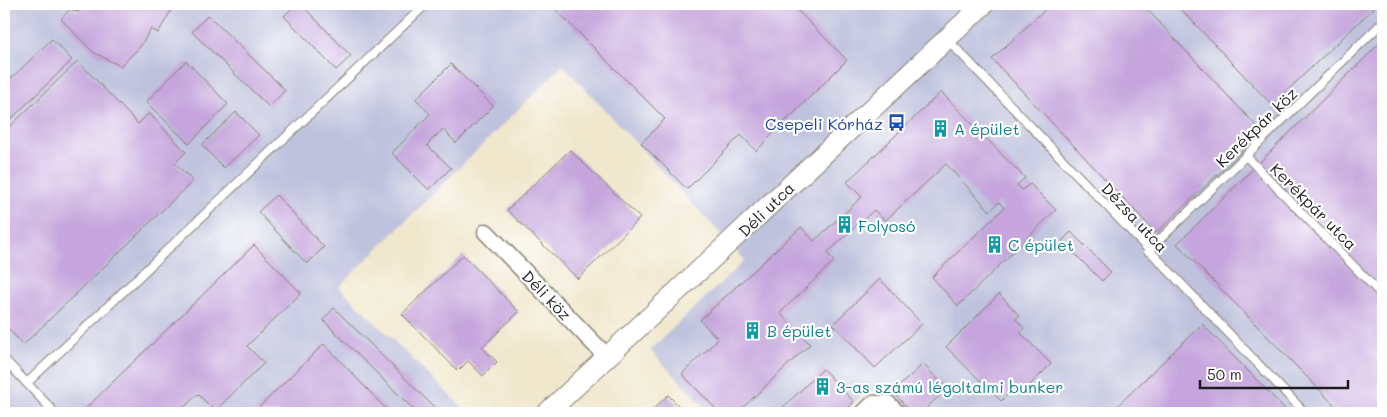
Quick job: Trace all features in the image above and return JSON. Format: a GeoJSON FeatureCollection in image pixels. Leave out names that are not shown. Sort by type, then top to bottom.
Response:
{"type":"FeatureCollection","features":[{"type":"Feature","properties":{"kind":"street","name":"Déli utca"},"geometry":{"type":"LineString","coordinates":[[548,413],[984,4]]}},
{"type":"Feature","properties":{"kind":"street","name":"Déli köz"},"geometry":{"type":"LineString","coordinates":[[486,232],[608,358]]}},
{"type":"Feature","properties":{"kind":"street"},"geometry":{"type":"LineString","coordinates":[[864,413],[873,404],[893,408]]}},
{"type":"Feature","properties":{"kind":"lane"},"geometry":{"type":"LineString","coordinates":[[27,383],[426,4]]}},
{"type":"Feature","properties":{"kind":"lane","name":"Kerékpár köz"},"geometry":{"type":"LineString","coordinates":[[1148,251],[1383,22]]}},
{"type":"Feature","properties":{"kind":"lane","name":"Dézsa utca"},"geometry":{"type":"LineString","coordinates":[[947,38],[1148,251],[1306,413]]}},
{"type":"Feature","properties":{"kind":"lane","name":"Kerékpár utca"},"geometry":{"type":"LineString","coordinates":[[1246,156],[1383,296]]}},
{"type":"Feature","properties":{"kind":"lane"},"geometry":{"type":"LineString","coordinates":[[4,359],[55,413]]}},
{"type":"Feature","properties":{"kind":"shaded area"},"geometry":{"type":"Polygon","coordinates":[[[4,4],[1383,4],[1383,413],[907,413],[888,393],[867,391],[843,413],[711,413],[650,350],[745,260],[563,65],[339,287],[468,413],[4,413],[4,4]]]}},
{"type":"Feature","properties":{"kind":"building"},"geometry":{"type":"Polygon","coordinates":[[[80,4],[175,4],[158,33],[151,29],[140,47],[120,66],[93,52],[61,19],[70,9],[78,12],[80,4]]]}},
{"type":"Feature","properties":{"kind":"building"},"geometry":{"type":"Polygon","coordinates":[[[296,4],[301,4],[351,56],[336,70],[284,16],[296,4]]]}},
{"type":"Feature","properties":{"kind":"building"},"geometry":{"type":"Polygon","coordinates":[[[550,4],[791,4],[847,60],[756,151],[741,135],[687,189],[641,143],[665,119],[550,4]]]}},
{"type":"Feature","properties":{"kind":"building"},"geometry":{"type":"Polygon","coordinates":[[[1051,4],[1142,4],[1262,132],[1156,233],[992,59],[1051,4]]]}},
{"type":"Feature","properties":{"kind":"building"},"geometry":{"type":"Polygon","coordinates":[[[1176,4],[1378,4],[1272,105],[1176,4]]]}},
{"type":"Feature","properties":{"kind":"building"},"geometry":{"type":"Polygon","coordinates":[[[208,15],[285,90],[269,107],[192,32],[208,15]]]}},
{"type":"Feature","properties":{"kind":"building"},"geometry":{"type":"Polygon","coordinates":[[[52,39],[72,60],[4,126],[4,85],[52,39]]]}},
{"type":"Feature","properties":{"kind":"building"},"geometry":{"type":"Polygon","coordinates":[[[1383,40],[1383,291],[1258,164],[1383,40]]]}},
{"type":"Feature","properties":{"kind":"building"},"geometry":{"type":"Polygon","coordinates":[[[78,61],[138,124],[149,113],[186,152],[175,163],[193,181],[23,345],[4,324],[4,132],[78,61]]]}},
{"type":"Feature","properties":{"kind":"building"},"geometry":{"type":"Polygon","coordinates":[[[186,61],[228,104],[189,144],[146,102],[186,61]]]}},
{"type":"Feature","properties":{"kind":"building"},"geometry":{"type":"Polygon","coordinates":[[[451,64],[493,106],[456,143],[443,129],[427,145],[451,168],[429,190],[392,153],[430,114],[416,99],[451,64]]]}},
{"type":"Feature","properties":{"kind":"building"},"geometry":{"type":"Polygon","coordinates":[[[941,92],[1025,178],[1017,185],[1022,190],[1030,184],[1056,210],[958,306],[932,277],[1004,208],[999,202],[990,211],[946,164],[885,221],[874,210],[827,253],[834,261],[780,313],[810,344],[737,413],[720,413],[682,374],[718,339],[700,320],[801,227],[814,241],[862,197],[847,182],[941,92]]]}},
{"type":"Feature","properties":{"kind":"building"},"geometry":{"type":"Polygon","coordinates":[[[236,112],[259,135],[224,168],[202,145],[236,112]]]}},
{"type":"Feature","properties":{"kind":"building"},"geometry":{"type":"Polygon","coordinates":[[[570,150],[640,218],[578,279],[507,210],[570,150]]]}},
{"type":"Feature","properties":{"kind":"building"},"geometry":{"type":"Polygon","coordinates":[[[1255,167],[1383,299],[1383,413],[1342,413],[1177,244],[1255,167]]]}},
{"type":"Feature","properties":{"kind":"building"},"geometry":{"type":"Polygon","coordinates":[[[276,195],[324,247],[307,264],[258,212],[276,195]]]}},
{"type":"Feature","properties":{"kind":"building"},"geometry":{"type":"Polygon","coordinates":[[[1071,232],[1111,272],[1102,281],[1062,241],[1071,232]]]}},
{"type":"Feature","properties":{"kind":"building"},"geometry":{"type":"Polygon","coordinates":[[[254,245],[301,293],[247,346],[264,363],[215,411],[198,394],[178,413],[85,413],[83,411],[254,245]]]}},
{"type":"Feature","properties":{"kind":"building"},"geometry":{"type":"Polygon","coordinates":[[[463,255],[519,312],[482,347],[497,362],[483,376],[468,361],[458,371],[402,314],[463,255]]]}},
{"type":"Feature","properties":{"kind":"building"},"geometry":{"type":"Polygon","coordinates":[[[880,279],[922,324],[875,368],[833,324],[880,279]]]}},
{"type":"Feature","properties":{"kind":"building"},"geometry":{"type":"Polygon","coordinates":[[[999,294],[1019,315],[1016,319],[1024,328],[1020,332],[1051,364],[1023,392],[1017,386],[1001,401],[946,347],[999,294]]]}},
{"type":"Feature","properties":{"kind":"building"},"geometry":{"type":"Polygon","coordinates":[[[334,308],[440,413],[417,413],[323,320],[334,308]]]}},
{"type":"Feature","properties":{"kind":"building"},"geometry":{"type":"Polygon","coordinates":[[[1202,324],[1289,413],[1110,413],[1202,324]]]}},
{"type":"Feature","properties":{"kind":"building"},"geometry":{"type":"Polygon","coordinates":[[[324,344],[390,413],[253,413],[324,344]]]}},
{"type":"Feature","properties":{"kind":"building"},"geometry":{"type":"Polygon","coordinates":[[[923,364],[947,389],[921,413],[912,413],[893,392],[923,364]]]}},
{"type":"Feature","properties":{"kind":"building","name":"3-as számú légoltalmi bunker"},"geometry":{"type":"Polygon","coordinates":[[[823,369],[854,402],[843,413],[777,413],[823,369]]]}},
{"type":"Feature","properties":{"kind":"building"},"geometry":{"type":"Polygon","coordinates":[[[668,395],[686,413],[649,413],[668,395]]]}},
{"type":"Feature","properties":{"kind":"place","name":"Csepeli Kórház"},"geometry":{"type":"Point","coordinates":[897,123]}},
{"type":"Feature","properties":{"kind":"place","name":"A épület"},"geometry":{"type":"Point","coordinates":[940,128]}},
{"type":"Feature","properties":{"kind":"place","name":"Folyosó"},"geometry":{"type":"Point","coordinates":[844,225]}},
{"type":"Feature","properties":{"kind":"place","name":"C épület"},"geometry":{"type":"Point","coordinates":[994,244]}},
{"type":"Feature","properties":{"kind":"place","name":"B épület"},"geometry":{"type":"Point","coordinates":[753,330]}},
{"type":"Feature","properties":{"kind":"place","name":"3-as számú légoltalmi bunker"},"geometry":{"type":"Point","coordinates":[822,386]}}]}
